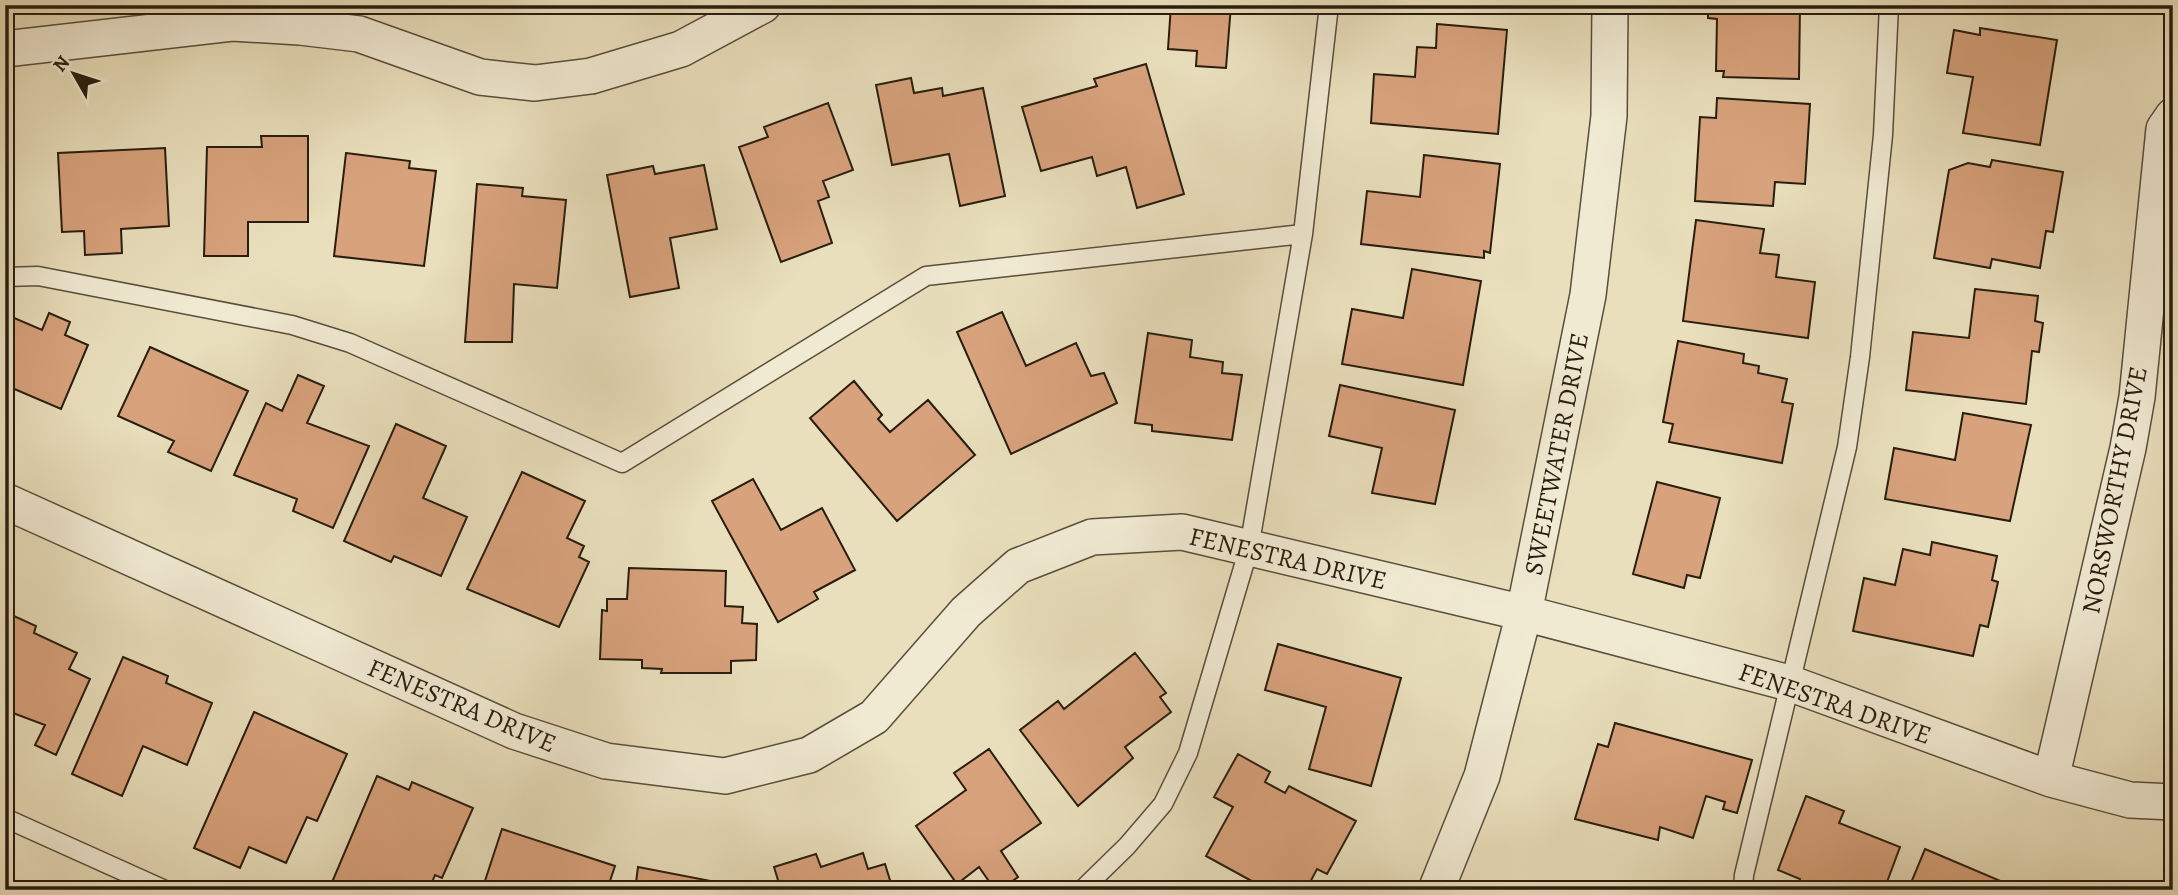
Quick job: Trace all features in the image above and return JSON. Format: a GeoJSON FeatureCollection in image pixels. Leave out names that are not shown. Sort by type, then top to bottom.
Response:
{"type":"FeatureCollection","features":[{"type":"Feature","properties":{"kind":"street"},"geometry":{"type":"LineString","coordinates":[[5,49],[232,23],[300,27],[359,34],[480,77],[535,83],[591,76],[681,49],[763,5]]}},
{"type":"Feature","properties":{"kind":"street","name":"SWEETWATER DRIVE"},"geometry":{"type":"LineString","coordinates":[[1436,890],[1482,776],[1524,613],[1588,295],[1609,116],[1610,5]]}},
{"type":"Feature","properties":{"kind":"street","name":"NORSWORTHY DRIVE"},"geometry":{"type":"LineString","coordinates":[[2051,779],[2128,448],[2137,397],[2164,130],[2173,116]]}},
{"type":"Feature","properties":{"kind":"street","name":"FENESTRA DRIVE"},"geometry":{"type":"LineString","coordinates":[[5,501],[514,731],[606,761],[726,776],[809,755],[874,717],[966,612],[1018,566],[1092,537],[1182,532],[1524,613],[1789,683],[2051,779],[2130,800],[2173,802]]}},
{"type":"Feature","properties":{"kind":"lane"},"geometry":{"type":"LineString","coordinates":[[1082,890],[1127,846],[1163,804],[1188,753],[1249,548],[1303,234],[1329,5]]}},
{"type":"Feature","properties":{"kind":"lane"},"geometry":{"type":"LineString","coordinates":[[1743,890],[1747,862],[1849,434],[1860,357],[1883,135],[1889,5]]}},
{"type":"Feature","properties":{"kind":"lane"},"geometry":{"type":"LineString","coordinates":[[5,277],[38,276],[292,325],[350,343],[622,463],[926,276],[1303,234]]}},
{"type":"Feature","properties":{"kind":"lane"},"geometry":{"type":"LineString","coordinates":[[5,818],[165,890]]}},
{"type":"Feature","properties":{"kind":"building"},"geometry":{"type":"Polygon","coordinates":[[[1171,5],[1231,5],[1226,68],[1196,66],[1197,51],[1168,49],[1171,5]]]}},
{"type":"Feature","properties":{"kind":"building"},"geometry":{"type":"Polygon","coordinates":[[[1708,5],[1800,5],[1799,79],[1723,77],[1724,71],[1716,71],[1717,19],[1708,18],[1708,5]]]}},
{"type":"Feature","properties":{"kind":"building"},"geometry":{"type":"Polygon","coordinates":[[[1437,24],[1507,30],[1498,134],[1371,123],[1374,74],[1415,77],[1417,47],[1436,48],[1437,24]]]}},
{"type":"Feature","properties":{"kind":"building"},"geometry":{"type":"Polygon","coordinates":[[[1980,28],[2057,40],[2040,145],[1963,133],[1973,77],[1947,73],[1954,30],[1980,35],[1980,28]]]}},
{"type":"Feature","properties":{"kind":"building"},"geometry":{"type":"Polygon","coordinates":[[[1146,64],[1184,194],[1137,208],[1126,167],[1097,176],[1092,157],[1041,171],[1022,107],[1097,86],[1094,79],[1146,64]]]}},
{"type":"Feature","properties":{"kind":"building"},"geometry":{"type":"Polygon","coordinates":[[[911,78],[914,93],[942,88],[943,96],[983,88],[1005,196],[960,206],[949,154],[892,165],[876,85],[911,78]]]}},
{"type":"Feature","properties":{"kind":"building"},"geometry":{"type":"Polygon","coordinates":[[[1717,98],[1810,104],[1805,184],[1775,182],[1773,206],[1695,201],[1700,117],[1716,118],[1717,98]]]}},
{"type":"Feature","properties":{"kind":"building"},"geometry":{"type":"Polygon","coordinates":[[[828,103],[853,170],[823,181],[829,197],[818,201],[832,243],[781,262],[739,147],[768,137],[764,127],[828,103]]]}},
{"type":"Feature","properties":{"kind":"building"},"geometry":{"type":"Polygon","coordinates":[[[261,136],[308,136],[308,222],[248,222],[248,256],[204,256],[207,147],[262,147],[261,136]]]}},
{"type":"Feature","properties":{"kind":"building"},"geometry":{"type":"Polygon","coordinates":[[[165,148],[169,226],[121,229],[122,253],[85,255],[84,231],[62,232],[58,153],[165,148]]]}},
{"type":"Feature","properties":{"kind":"building"},"geometry":{"type":"Polygon","coordinates":[[[346,153],[410,161],[409,168],[436,171],[424,266],[334,256],[346,153]]]}},
{"type":"Feature","properties":{"kind":"building"},"geometry":{"type":"Polygon","coordinates":[[[1424,155],[1500,164],[1490,253],[1484,251],[1484,258],[1361,244],[1367,191],[1420,197],[1424,155]]]}},
{"type":"Feature","properties":{"kind":"building"},"geometry":{"type":"Polygon","coordinates":[[[1992,160],[2063,172],[2053,232],[2046,231],[2040,268],[1992,259],[1990,268],[1934,258],[1949,170],[1968,163],[1990,167],[1992,160]]]}},
{"type":"Feature","properties":{"kind":"building"},"geometry":{"type":"Polygon","coordinates":[[[704,165],[717,229],[670,238],[679,288],[630,297],[607,175],[653,166],[655,174],[704,165]]]}},
{"type":"Feature","properties":{"kind":"building"},"geometry":{"type":"Polygon","coordinates":[[[477,184],[523,188],[522,196],[566,200],[557,288],[514,284],[512,342],[465,342],[477,184]]]}},
{"type":"Feature","properties":{"kind":"building"},"geometry":{"type":"Polygon","coordinates":[[[1696,220],[1764,229],[1760,253],[1779,255],[1776,277],[1815,282],[1808,338],[1683,321],[1696,220]]]}},
{"type":"Feature","properties":{"kind":"building"},"geometry":{"type":"Polygon","coordinates":[[[1412,269],[1481,281],[1463,385],[1342,364],[1352,309],[1403,318],[1412,269]]]}},
{"type":"Feature","properties":{"kind":"building"},"geometry":{"type":"Polygon","coordinates":[[[1975,289],[2038,296],[2035,321],[2043,323],[2039,352],[2032,351],[2026,404],[1906,390],[1913,332],[1969,338],[1975,289]]]}},
{"type":"Feature","properties":{"kind":"building"},"geometry":{"type":"Polygon","coordinates":[[[1002,312],[1026,366],[1076,343],[1091,376],[1104,373],[1117,403],[1011,454],[957,332],[1002,312]]]}},
{"type":"Feature","properties":{"kind":"building"},"geometry":{"type":"Polygon","coordinates":[[[49,313],[70,322],[65,335],[88,345],[61,409],[5,385],[5,314],[42,330],[49,313]]]}},
{"type":"Feature","properties":{"kind":"building"},"geometry":{"type":"Polygon","coordinates":[[[1148,333],[1192,340],[1190,357],[1223,362],[1222,373],[1242,375],[1232,440],[1152,431],[1152,425],[1135,423],[1148,333]]]}},
{"type":"Feature","properties":{"kind":"building"},"geometry":{"type":"Polygon","coordinates":[[[1678,341],[1744,354],[1743,363],[1759,366],[1758,373],[1787,379],[1782,402],[1793,404],[1782,463],[1669,442],[1673,424],[1663,422],[1678,341]]]}},
{"type":"Feature","properties":{"kind":"building"},"geometry":{"type":"Polygon","coordinates":[[[150,347],[248,391],[211,471],[168,452],[174,441],[118,416],[150,347]]]}},
{"type":"Feature","properties":{"kind":"building"},"geometry":{"type":"Polygon","coordinates":[[[298,375],[324,386],[307,423],[369,446],[333,528],[293,511],[297,499],[234,475],[266,403],[282,411],[298,375]]]}},
{"type":"Feature","properties":{"kind":"building"},"geometry":{"type":"Polygon","coordinates":[[[854,381],[882,415],[878,419],[890,432],[928,400],[975,455],[897,521],[810,418],[854,381]]]}},
{"type":"Feature","properties":{"kind":"building"},"geometry":{"type":"Polygon","coordinates":[[[1340,385],[1455,410],[1435,504],[1372,493],[1382,448],[1329,436],[1340,385]]]}},
{"type":"Feature","properties":{"kind":"building"},"geometry":{"type":"Polygon","coordinates":[[[1963,413],[2031,425],[2010,521],[1885,499],[1894,448],[1955,460],[1963,413]]]}},
{"type":"Feature","properties":{"kind":"building"},"geometry":{"type":"Polygon","coordinates":[[[396,424],[446,446],[423,498],[467,517],[441,576],[394,556],[391,562],[344,541],[396,424]]]}},
{"type":"Feature","properties":{"kind":"building"},"geometry":{"type":"Polygon","coordinates":[[[522,472],[585,501],[567,538],[584,546],[579,557],[589,562],[559,627],[467,589],[522,472]]]}},
{"type":"Feature","properties":{"kind":"building"},"geometry":{"type":"Polygon","coordinates":[[[753,479],[781,530],[822,508],[855,570],[814,592],[818,599],[778,622],[712,501],[753,479]]]}},
{"type":"Feature","properties":{"kind":"building"},"geometry":{"type":"Polygon","coordinates":[[[1657,482],[1720,498],[1700,578],[1687,575],[1684,588],[1633,574],[1657,482]]]}},
{"type":"Feature","properties":{"kind":"building"},"geometry":{"type":"Polygon","coordinates":[[[1932,542],[1997,556],[1992,580],[1998,582],[1988,627],[1980,625],[1973,656],[1853,631],[1864,578],[1895,585],[1903,549],[1930,555],[1932,542]]]}},
{"type":"Feature","properties":{"kind":"building"},"geometry":{"type":"Polygon","coordinates":[[[629,568],[726,571],[725,606],[743,607],[742,623],[757,624],[756,660],[731,661],[731,673],[661,673],[662,669],[642,668],[642,660],[600,659],[602,610],[607,611],[607,599],[627,599],[629,568]]]}},
{"type":"Feature","properties":{"kind":"building"},"geometry":{"type":"Polygon","coordinates":[[[5,612],[36,626],[34,633],[77,653],[69,669],[90,679],[56,755],[35,745],[45,725],[5,710],[5,612]]]}},
{"type":"Feature","properties":{"kind":"building"},"geometry":{"type":"Polygon","coordinates":[[[1278,644],[1401,678],[1371,786],[1309,769],[1326,707],[1265,690],[1278,644]]]}},
{"type":"Feature","properties":{"kind":"building"},"geometry":{"type":"Polygon","coordinates":[[[1135,653],[1166,693],[1160,697],[1171,712],[1125,747],[1133,758],[1078,806],[1020,730],[1058,701],[1064,709],[1135,653]]]}},
{"type":"Feature","properties":{"kind":"building"},"geometry":{"type":"Polygon","coordinates":[[[123,657],[168,676],[166,683],[212,703],[187,765],[143,746],[122,796],[72,774],[123,657]]]}},
{"type":"Feature","properties":{"kind":"building"},"geometry":{"type":"Polygon","coordinates":[[[254,712],[347,754],[317,821],[307,817],[286,863],[249,847],[240,868],[194,848],[254,712]]]}},
{"type":"Feature","properties":{"kind":"building"},"geometry":{"type":"Polygon","coordinates":[[[1615,723],[1752,760],[1737,813],[1723,809],[1725,802],[1706,796],[1693,838],[1660,827],[1658,840],[1575,819],[1598,744],[1608,747],[1615,723]]]}},
{"type":"Feature","properties":{"kind":"building"},"geometry":{"type":"Polygon","coordinates":[[[989,749],[1041,823],[1001,851],[1018,877],[1000,890],[995,890],[979,867],[957,884],[916,826],[966,790],[954,773],[989,749]]]}},
{"type":"Feature","properties":{"kind":"building"},"geometry":{"type":"Polygon","coordinates":[[[1238,754],[1270,772],[1265,782],[1285,793],[1289,786],[1356,821],[1327,874],[1317,869],[1306,890],[1268,890],[1206,856],[1233,807],[1214,797],[1238,754]]]}},
{"type":"Feature","properties":{"kind":"building"},"geometry":{"type":"Polygon","coordinates":[[[377,776],[409,790],[412,782],[473,808],[442,878],[435,875],[429,890],[338,890],[330,887],[377,776]]]}},
{"type":"Feature","properties":{"kind":"building"},"geometry":{"type":"Polygon","coordinates":[[[1806,796],[1844,811],[1839,823],[1900,847],[1884,890],[1795,890],[1800,879],[1778,870],[1806,796]]]}},
{"type":"Feature","properties":{"kind":"building"},"geometry":{"type":"Polygon","coordinates":[[[502,829],[615,866],[607,890],[482,890],[502,829]]]}},
{"type":"Feature","properties":{"kind":"building"},"geometry":{"type":"Polygon","coordinates":[[[1925,849],[2010,885],[2008,890],[1908,890],[1925,849]]]}},
{"type":"Feature","properties":{"kind":"building"},"geometry":{"type":"Polygon","coordinates":[[[863,853],[868,869],[885,864],[893,890],[781,890],[774,867],[816,854],[821,867],[863,853]]]}},
{"type":"Feature","properties":{"kind":"building"},"geometry":{"type":"Polygon","coordinates":[[[638,867],[742,887],[742,890],[635,890],[638,867]]]}}]}
